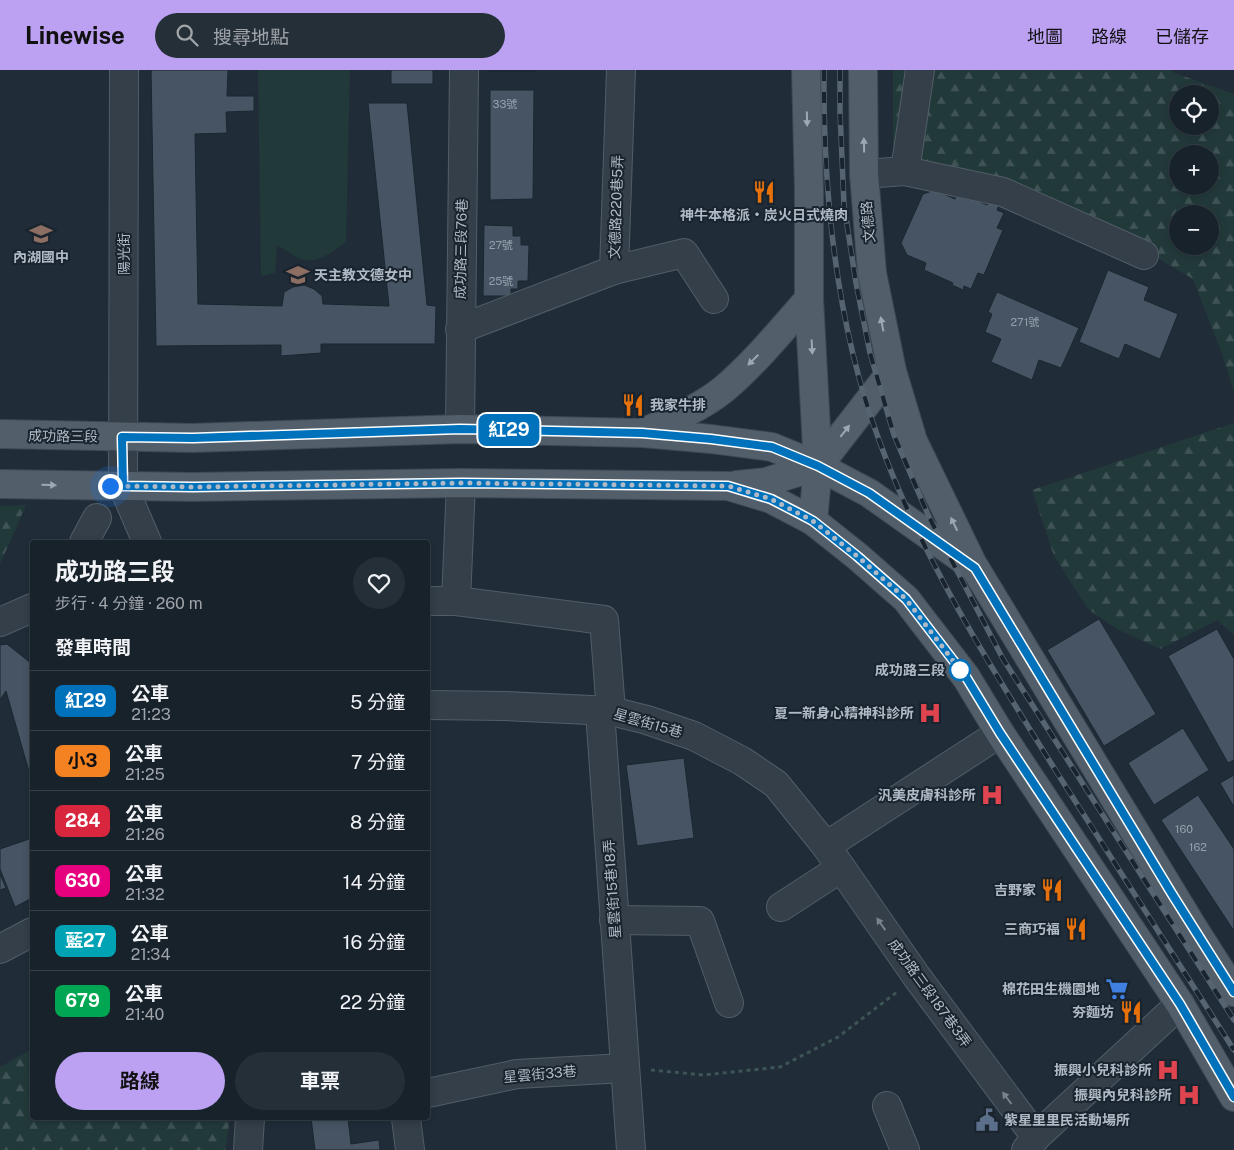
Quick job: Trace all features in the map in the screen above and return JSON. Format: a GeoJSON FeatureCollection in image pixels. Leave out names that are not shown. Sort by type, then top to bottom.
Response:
{"type":"FeatureCollection","features":[{"type":"Feature","properties":{"kind":"main road"},"geometry":{"type":"LineString","coordinates":[[806,70],[810,299],[818,466],[813,521]]}},
{"type":"Feature","properties":{"kind":"main road","name":"文德路"},"geometry":{"type":"LineString","coordinates":[[864,70],[864,174],[872,273],[892,371],[913,441],[975,568]]}},
{"type":"Feature","properties":{"kind":"main road"},"geometry":{"type":"LineString","coordinates":[[642,433],[682,416],[724,390],[810,299]]}},
{"type":"Feature","properties":{"kind":"main road"},"geometry":{"type":"LineString","coordinates":[[0,484],[193,487],[461,483],[728,486],[766,482],[818,466],[892,371]]}},
{"type":"Feature","properties":{"kind":"main road","name":"成功路三段"},"geometry":{"type":"LineString","coordinates":[[0,434],[193,438],[460,429],[642,433],[772,447],[818,466],[869,493],[975,568],[1234,992]]}},
{"type":"Feature","properties":{"kind":"main road"},"geometry":{"type":"LineString","coordinates":[[728,486],[771,499],[813,521],[906,599],[966,677],[1000,733],[1180,1004],[1234,1097]]}},
{"type":"Feature","properties":{"kind":"street","name":"陽光街"},"geometry":{"type":"LineString","coordinates":[[123,486],[124,70]]}},
{"type":"Feature","properties":{"kind":"street","name":"成功路三段76巷"},"geometry":{"type":"LineString","coordinates":[[460,429],[464,70]]}},
{"type":"Feature","properties":{"kind":"street","name":"文德路220巷5弄"},"geometry":{"type":"LineString","coordinates":[[460,329],[614,270],[621,70]]}},
{"type":"Feature","properties":{"kind":"street"},"geometry":{"type":"LineString","coordinates":[[905,171],[920,70]]}},
{"type":"Feature","properties":{"kind":"street"},"geometry":{"type":"LineString","coordinates":[[864,174],[905,171],[1003,192],[1144,256]]}},
{"type":"Feature","properties":{"kind":"street"},"geometry":{"type":"LineString","coordinates":[[614,270],[684,253],[714,299]]}},
{"type":"Feature","properties":{"kind":"street"},"geometry":{"type":"LineString","coordinates":[[430,601],[456,601],[461,483]]}},
{"type":"Feature","properties":{"kind":"street"},"geometry":{"type":"LineString","coordinates":[[123,486],[146,540]]}},
{"type":"Feature","properties":{"kind":"street"},"geometry":{"type":"LineString","coordinates":[[85,540],[97,518]]}},
{"type":"Feature","properties":{"kind":"street","name":"星雲街15巷18弄"},"geometry":{"type":"LineString","coordinates":[[456,601],[604,620],[614,920],[631,1150]]}},
{"type":"Feature","properties":{"kind":"street"},"geometry":{"type":"LineString","coordinates":[[0,622],[30,609]]}},
{"type":"Feature","properties":{"kind":"street","name":"星雲街15巷"},"geometry":{"type":"LineString","coordinates":[[430,705],[505,706],[606,711],[647,720],[694,736],[776,784],[834,857]]}},
{"type":"Feature","properties":{"kind":"street"},"geometry":{"type":"LineString","coordinates":[[781,907],[834,857],[1000,733]]}},
{"type":"Feature","properties":{"kind":"street","name":"成功路三段187巷3弄"},"geometry":{"type":"LineString","coordinates":[[834,857],[1031,1144]]}},
{"type":"Feature","properties":{"kind":"street"},"geometry":{"type":"LineString","coordinates":[[614,920],[700,921],[729,1003]]}},
{"type":"Feature","properties":{"kind":"street"},"geometry":{"type":"LineString","coordinates":[[0,949],[30,933]]}},
{"type":"Feature","properties":{"kind":"street"},"geometry":{"type":"LineString","coordinates":[[1031,1144],[1180,1004]]}},
{"type":"Feature","properties":{"kind":"street","name":"星雲街33巷"},"geometry":{"type":"LineString","coordinates":[[430,1093],[517,1074],[624,1068]]}},
{"type":"Feature","properties":{"kind":"street"},"geometry":{"type":"LineString","coordinates":[[887,1106],[906,1150]]}},
{"type":"Feature","properties":{"kind":"street"},"geometry":{"type":"LineString","coordinates":[[248,1150],[250,1120]]}},
{"type":"Feature","properties":{"kind":"street"},"geometry":{"type":"LineString","coordinates":[[406,1120],[410,1150]]}},
{"type":"Feature","properties":{"kind":"path"},"geometry":{"type":"LineString","coordinates":[[624,1068],[704,1075],[780,1067],[838,1037],[917,977]]}},
{"type":"Feature","properties":{"kind":"green space"},"geometry":{"type":"Polygon","coordinates":[[[258,70],[350,70],[346,242],[324,257],[311,260],[298,258],[277,245],[275,273],[261,276],[258,70]]]}},
{"type":"Feature","properties":{"kind":"green space"},"geometry":{"type":"Polygon","coordinates":[[[893,70],[1172,70],[1172,72],[1209,85],[1169,85],[1169,135],[1219,135],[1219,89],[1234,94],[1234,391],[1221,351],[1193,279],[1146,251],[893,159],[893,70]]]}},
{"type":"Feature","properties":{"kind":"green space"},"geometry":{"type":"Polygon","coordinates":[[[1234,423],[1234,635],[1217,620],[1160,649],[1117,629],[1088,609],[1054,556],[1032,490],[1234,423]]]}},
{"type":"Feature","properties":{"kind":"green space"},"geometry":{"type":"Polygon","coordinates":[[[26,505],[0,564],[0,506],[26,505]]]}},
{"type":"Feature","properties":{"kind":"green space"},"geometry":{"type":"Polygon","coordinates":[[[30,1050],[30,1120],[230,1120],[225,1150],[0,1150],[0,1067],[30,1050]]]}},
{"type":"Feature","properties":{"kind":"building"},"geometry":{"type":"Polygon","coordinates":[[[151,70],[228,70],[227,96],[254,96],[254,111],[226,112],[227,133],[195,134],[198,304],[282,306],[284,292],[293,287],[304,285],[314,289],[322,296],[323,304],[389,306],[368,103],[407,103],[427,305],[436,306],[435,344],[321,344],[321,353],[281,356],[281,345],[156,346],[151,70]]]}},
{"type":"Feature","properties":{"kind":"building"},"geometry":{"type":"Polygon","coordinates":[[[391,70],[433,70],[433,84],[391,84],[391,70]]]}},
{"type":"Feature","properties":{"kind":"building"},"geometry":{"type":"Polygon","coordinates":[[[535,70],[535,71],[490,71],[535,70]]]}},
{"type":"Feature","properties":{"kind":"building"},"geometry":{"type":"Polygon","coordinates":[[[490,90],[534,90],[533,199],[490,200],[490,90]]]}},
{"type":"Feature","properties":{"kind":"building"},"geometry":{"type":"Polygon","coordinates":[[[935,190],[955,199],[958,192],[987,205],[989,201],[999,205],[997,210],[1004,213],[997,228],[1003,230],[984,275],[978,273],[971,289],[964,286],[963,290],[952,285],[953,283],[924,270],[926,263],[907,255],[901,243],[923,194],[935,190]]]}},
{"type":"Feature","properties":{"kind":"building"},"geometry":{"type":"Polygon","coordinates":[[[484,225],[513,226],[513,236],[521,236],[521,245],[529,245],[528,281],[518,281],[518,289],[511,289],[511,296],[483,296],[484,225]]]}},
{"type":"Feature","properties":{"kind":"building"},"geometry":{"type":"Polygon","coordinates":[[[1108,270],[1149,287],[1144,300],[1178,314],[1160,359],[1125,344],[1119,359],[1079,342],[1108,270]]]}},
{"type":"Feature","properties":{"kind":"building"},"geometry":{"type":"Polygon","coordinates":[[[997,292],[1079,328],[1061,368],[1039,360],[1032,380],[991,362],[1001,339],[985,332],[992,314],[988,312],[997,292]]]}},
{"type":"Feature","properties":{"kind":"building"},"geometry":{"type":"Polygon","coordinates":[[[1099,619],[1156,714],[1104,746],[1047,650],[1099,619]]]}},
{"type":"Feature","properties":{"kind":"building"},"geometry":{"type":"Polygon","coordinates":[[[1217,629],[1234,659],[1234,760],[1228,763],[1168,656],[1217,629]]]}},
{"type":"Feature","properties":{"kind":"building"},"geometry":{"type":"Polygon","coordinates":[[[7,644],[30,662],[30,775],[6,691],[0,700],[0,645],[7,644]]]}},
{"type":"Feature","properties":{"kind":"building"},"geometry":{"type":"Polygon","coordinates":[[[1183,728],[1209,770],[1154,805],[1128,763],[1183,728]]]}},
{"type":"Feature","properties":{"kind":"building"},"geometry":{"type":"Polygon","coordinates":[[[684,758],[694,838],[637,846],[626,765],[684,758]]]}},
{"type":"Feature","properties":{"kind":"building"},"geometry":{"type":"Polygon","coordinates":[[[1234,775],[1234,807],[1220,783],[1234,775]]]}},
{"type":"Feature","properties":{"kind":"building"},"geometry":{"type":"Polygon","coordinates":[[[1198,795],[1234,849],[1234,931],[1161,820],[1198,795]]]}},
{"type":"Feature","properties":{"kind":"building"},"geometry":{"type":"Polygon","coordinates":[[[30,839],[30,899],[15,907],[0,869],[0,849],[30,839]]]}},
{"type":"Feature","properties":{"kind":"building"},"geometry":{"type":"Polygon","coordinates":[[[0,874],[6,888],[0,890],[0,874]]]}},
{"type":"Feature","properties":{"kind":"building"},"geometry":{"type":"Polygon","coordinates":[[[311,1120],[348,1120],[351,1144],[379,1140],[380,1150],[315,1150],[311,1120]]]}},
{"type":"Feature","properties":{"kind":"railway"},"geometry":{"type":"LineString","coordinates":[[824,70],[826,163],[835,258],[842,304],[864,396],[897,485],[916,529],[938,572],[985,656],[1234,1050]]}},
{"type":"Feature","properties":{"kind":"railway"},"geometry":{"type":"LineString","coordinates":[[840,70],[844,205],[856,283],[870,353],[894,435],[929,517],[1003,659],[1234,1020]]}},
{"type":"Feature","properties":{"kind":"bus line","name":"紅29"},"geometry":{"type":"LineString","coordinates":[[1234,992],[1172,894],[975,568],[869,493],[818,466],[772,447],[642,433],[460,429],[193,438],[122,437],[123,486],[193,487],[461,483],[728,486],[771,499],[813,521],[906,599],[966,677],[1000,733],[1180,1004],[1234,1097]]}},
{"type":"Feature","properties":{"kind":"place","name":"神牛本格派‧炭火日式燒肉"},"geometry":{"type":"Point","coordinates":[764,192]}},
{"type":"Feature","properties":{"kind":"place","name":"內湖國中"},"geometry":{"type":"Point","coordinates":[41,234]}},
{"type":"Feature","properties":{"kind":"place","name":"天主教文德女中"},"geometry":{"type":"Point","coordinates":[298,275]}},
{"type":"Feature","properties":{"kind":"place","name":"我家牛排"},"geometry":{"type":"Point","coordinates":[633,405]}},
{"type":"Feature","properties":{"kind":"place","name":"成功路三段"},"geometry":{"type":"Point","coordinates":[960,670]}},
{"type":"Feature","properties":{"kind":"place","name":"夏一新身心精神科診所"},"geometry":{"type":"Point","coordinates":[930,713]}},
{"type":"Feature","properties":{"kind":"place","name":"汎美皮膚科診所"},"geometry":{"type":"Point","coordinates":[992,795]}},
{"type":"Feature","properties":{"kind":"place","name":"吉野家"},"geometry":{"type":"Point","coordinates":[1052,890]}},
{"type":"Feature","properties":{"kind":"place","name":"三商巧福"},"geometry":{"type":"Point","coordinates":[1076,929]}},
{"type":"Feature","properties":{"kind":"place","name":"棉花田生機園地"},"geometry":{"type":"Point","coordinates":[1117,989]}},
{"type":"Feature","properties":{"kind":"place","name":"夯麵坊"},"geometry":{"type":"Point","coordinates":[1131,1012]}},
{"type":"Feature","properties":{"kind":"place","name":"振興小兒科診所"},"geometry":{"type":"Point","coordinates":[1168,1070]}},
{"type":"Feature","properties":{"kind":"place","name":"振興內兒科診所"},"geometry":{"type":"Point","coordinates":[1189,1095]}},
{"type":"Feature","properties":{"kind":"place","name":"紫星里里民活動場所"},"geometry":{"type":"Point","coordinates":[987,1120]}},
{"type":"Feature","properties":{"kind":"route"},"geometry":{"type":"LineString","coordinates":[[110,486],[193,487],[461,483],[728,486],[771,499],[813,521],[906,599],[960,670]]}}]}
